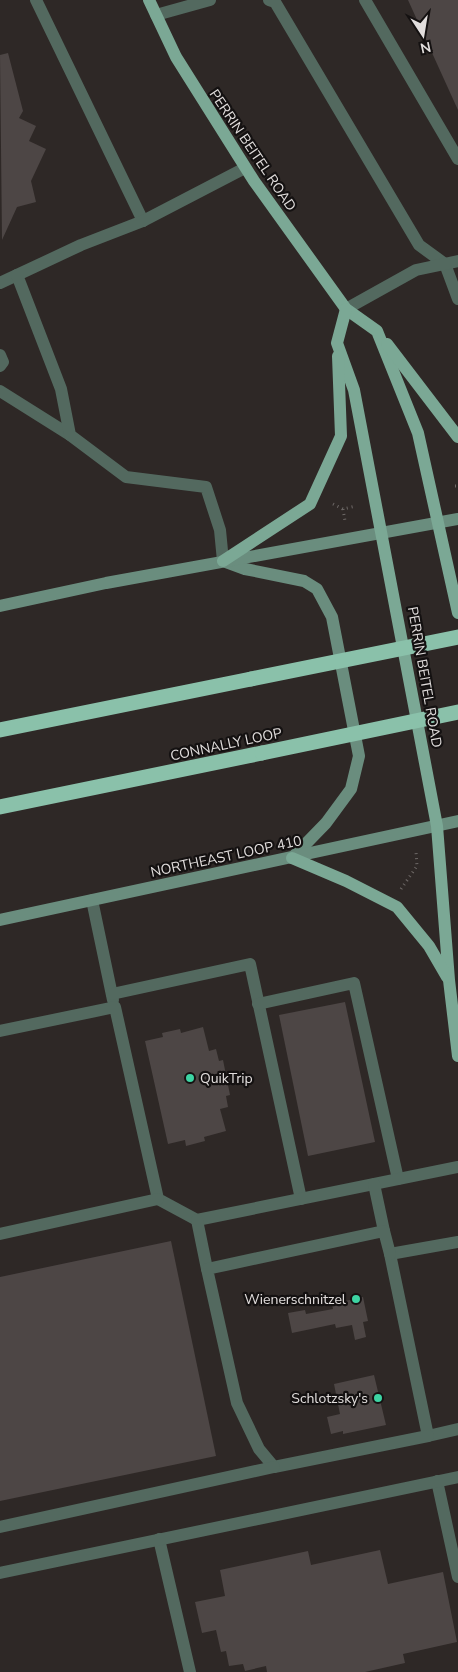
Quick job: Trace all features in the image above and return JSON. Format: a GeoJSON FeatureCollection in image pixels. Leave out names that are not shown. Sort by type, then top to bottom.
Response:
{"type":"FeatureCollection","features":[{"type":"Feature","properties":{"kind":"highway"},"geometry":{"type":"LineString","coordinates":[[0,730],[458,637]]}},
{"type":"Feature","properties":{"kind":"highway","name":"CONNALLY LOOP"},"geometry":{"type":"LineString","coordinates":[[0,807],[458,712]]}},
{"type":"Feature","properties":{"kind":"main road","name":"PERRIN BEITEL ROAD"},"geometry":{"type":"LineString","coordinates":[[149,0],[181,66],[245,168],[346,310],[377,331],[458,437]]}},
{"type":"Feature","properties":{"kind":"main road"},"geometry":{"type":"LineString","coordinates":[[223,561],[310,504],[341,436],[337,343],[346,310]]}},
{"type":"Feature","properties":{"kind":"main road"},"geometry":{"type":"LineString","coordinates":[[377,331],[418,433],[458,614]]}},
{"type":"Feature","properties":{"kind":"main road","name":"PERRIN BEITEL ROAD"},"geometry":{"type":"LineString","coordinates":[[337,343],[354,390],[383,534],[437,826],[449,980],[458,1056]]}},
{"type":"Feature","properties":{"kind":"main road"},"geometry":{"type":"LineString","coordinates":[[0,606],[106,583],[223,561],[458,520]]}},
{"type":"Feature","properties":{"kind":"main road"},"geometry":{"type":"LineString","coordinates":[[223,561],[245,569],[304,581],[317,589],[332,617],[359,756],[351,789],[326,823],[292,858],[346,881],[397,907],[429,946],[449,980]]}},
{"type":"Feature","properties":{"kind":"main road","name":"NORTHEAST LOOP 410"},"geometry":{"type":"LineString","coordinates":[[0,920],[458,822]]}},
{"type":"Feature","properties":{"kind":"lane"},"geometry":{"type":"LineString","coordinates":[[36,0],[143,222]]}},
{"type":"Feature","properties":{"kind":"lane"},"geometry":{"type":"LineString","coordinates":[[156,15],[210,0]]}},
{"type":"Feature","properties":{"kind":"lane"},"geometry":{"type":"LineString","coordinates":[[366,0],[458,159]]}},
{"type":"Feature","properties":{"kind":"lane"},"geometry":{"type":"LineString","coordinates":[[274,1],[419,245],[452,263]]}},
{"type":"Feature","properties":{"kind":"lane"},"geometry":{"type":"LineString","coordinates":[[0,283],[81,245],[143,222],[245,168]]}},
{"type":"Feature","properties":{"kind":"lane"},"geometry":{"type":"LineString","coordinates":[[452,263],[458,299]]}},
{"type":"Feature","properties":{"kind":"lane"},"geometry":{"type":"LineString","coordinates":[[346,310],[416,270],[452,263]]}},
{"type":"Feature","properties":{"kind":"lane"},"geometry":{"type":"LineString","coordinates":[[17,275],[61,389],[70,435]]}},
{"type":"Feature","properties":{"kind":"lane"},"geometry":{"type":"LineString","coordinates":[[0,355],[3,362],[0,366]]}},
{"type":"Feature","properties":{"kind":"lane"},"geometry":{"type":"LineString","coordinates":[[0,390],[70,435],[126,477],[206,487],[220,530],[223,561]]}},
{"type":"Feature","properties":{"kind":"lane"},"geometry":{"type":"LineString","coordinates":[[92,900],[158,1199]]}},
{"type":"Feature","properties":{"kind":"lane"},"geometry":{"type":"LineString","coordinates":[[112,994],[250,964],[301,1199]]}},
{"type":"Feature","properties":{"kind":"lane"},"geometry":{"type":"LineString","coordinates":[[258,1004],[354,983],[398,1179]]}},
{"type":"Feature","properties":{"kind":"lane"},"geometry":{"type":"LineString","coordinates":[[0,1031],[115,1007]]}},
{"type":"Feature","properties":{"kind":"lane"},"geometry":{"type":"LineString","coordinates":[[0,1234],[158,1199],[196,1220],[458,1167]]}},
{"type":"Feature","properties":{"kind":"lane"},"geometry":{"type":"LineString","coordinates":[[374,1184],[428,1436]]}},
{"type":"Feature","properties":{"kind":"lane"},"geometry":{"type":"LineString","coordinates":[[196,1220],[237,1403],[259,1449],[274,1467]]}},
{"type":"Feature","properties":{"kind":"lane"},"geometry":{"type":"LineString","coordinates":[[207,1269],[384,1231]]}},
{"type":"Feature","properties":{"kind":"lane"},"geometry":{"type":"LineString","coordinates":[[390,1254],[458,1242]]}},
{"type":"Feature","properties":{"kind":"lane"},"geometry":{"type":"LineString","coordinates":[[0,1527],[458,1429]]}},
{"type":"Feature","properties":{"kind":"lane"},"geometry":{"type":"LineString","coordinates":[[0,1573],[458,1477]]}},
{"type":"Feature","properties":{"kind":"lane"},"geometry":{"type":"LineString","coordinates":[[437,1481],[458,1576]]}},
{"type":"Feature","properties":{"kind":"lane"},"geometry":{"type":"LineString","coordinates":[[159,1539],[190,1672]]}},
{"type":"Feature","properties":{"kind":"path"},"geometry":{"type":"LineString","coordinates":[[333,504],[343,509],[357,506]]}},
{"type":"Feature","properties":{"kind":"path"},"geometry":{"type":"LineString","coordinates":[[343,509],[346,523]]}},
{"type":"Feature","properties":{"kind":"path"},"geometry":{"type":"LineString","coordinates":[[401,889],[417,866],[416,852]]}},
{"type":"Feature","properties":{"kind":"building"},"geometry":{"type":"Polygon","coordinates":[[[408,0],[458,0],[458,110],[408,0]]]}},
{"type":"Feature","properties":{"kind":"building"},"geometry":{"type":"Polygon","coordinates":[[[8,53],[23,111],[19,118],[36,126],[29,141],[46,149],[31,181],[36,202],[17,207],[2,240],[0,55],[8,53]]]}},
{"type":"Feature","properties":{"kind":"building","name":"QuikTrip"},"geometry":{"type":"Polygon","coordinates":[[[345,1002],[375,1142],[308,1156],[279,1015],[345,1002]]]}},
{"type":"Feature","properties":{"kind":"building","name":"QuikTrip"},"geometry":{"type":"Polygon","coordinates":[[[203,1027],[209,1051],[216,1049],[219,1061],[223,1060],[230,1095],[226,1096],[228,1107],[220,1109],[226,1131],[204,1137],[205,1141],[186,1146],[185,1140],[168,1144],[145,1041],[163,1037],[162,1033],[180,1029],[181,1033],[203,1027]]]}},
{"type":"Feature","properties":{"kind":"building"},"geometry":{"type":"Polygon","coordinates":[[[171,1241],[216,1456],[0,1501],[0,1277],[171,1241]]]}},
{"type":"Feature","properties":{"kind":"building"},"geometry":{"type":"Polygon","coordinates":[[[363,1297],[368,1321],[363,1322],[366,1337],[355,1340],[352,1325],[336,1328],[335,1324],[292,1333],[288,1313],[305,1310],[306,1314],[333,1309],[332,1304],[363,1297]]]}},
{"type":"Feature","properties":{"kind":"building"},"geometry":{"type":"Polygon","coordinates":[[[374,1375],[386,1425],[343,1434],[343,1431],[331,1434],[327,1417],[340,1414],[334,1384],[374,1375]]]}},
{"type":"Feature","properties":{"kind":"building"},"geometry":{"type":"Polygon","coordinates":[[[380,1550],[388,1584],[443,1572],[457,1642],[403,1654],[405,1663],[365,1672],[267,1672],[266,1666],[245,1671],[243,1664],[229,1666],[226,1651],[221,1652],[216,1630],[202,1633],[195,1602],[225,1596],[220,1570],[308,1551],[311,1565],[380,1550]]]}},
{"type":"Feature","properties":{"kind":"place","name":"QuikTrip"},"geometry":{"type":"Point","coordinates":[190,1078]}},
{"type":"Feature","properties":{"kind":"place","name":"Wienerschnitzel"},"geometry":{"type":"Point","coordinates":[356,1299]}},
{"type":"Feature","properties":{"kind":"place","name":"Schlotzsky's"},"geometry":{"type":"Point","coordinates":[378,1398]}}]}
